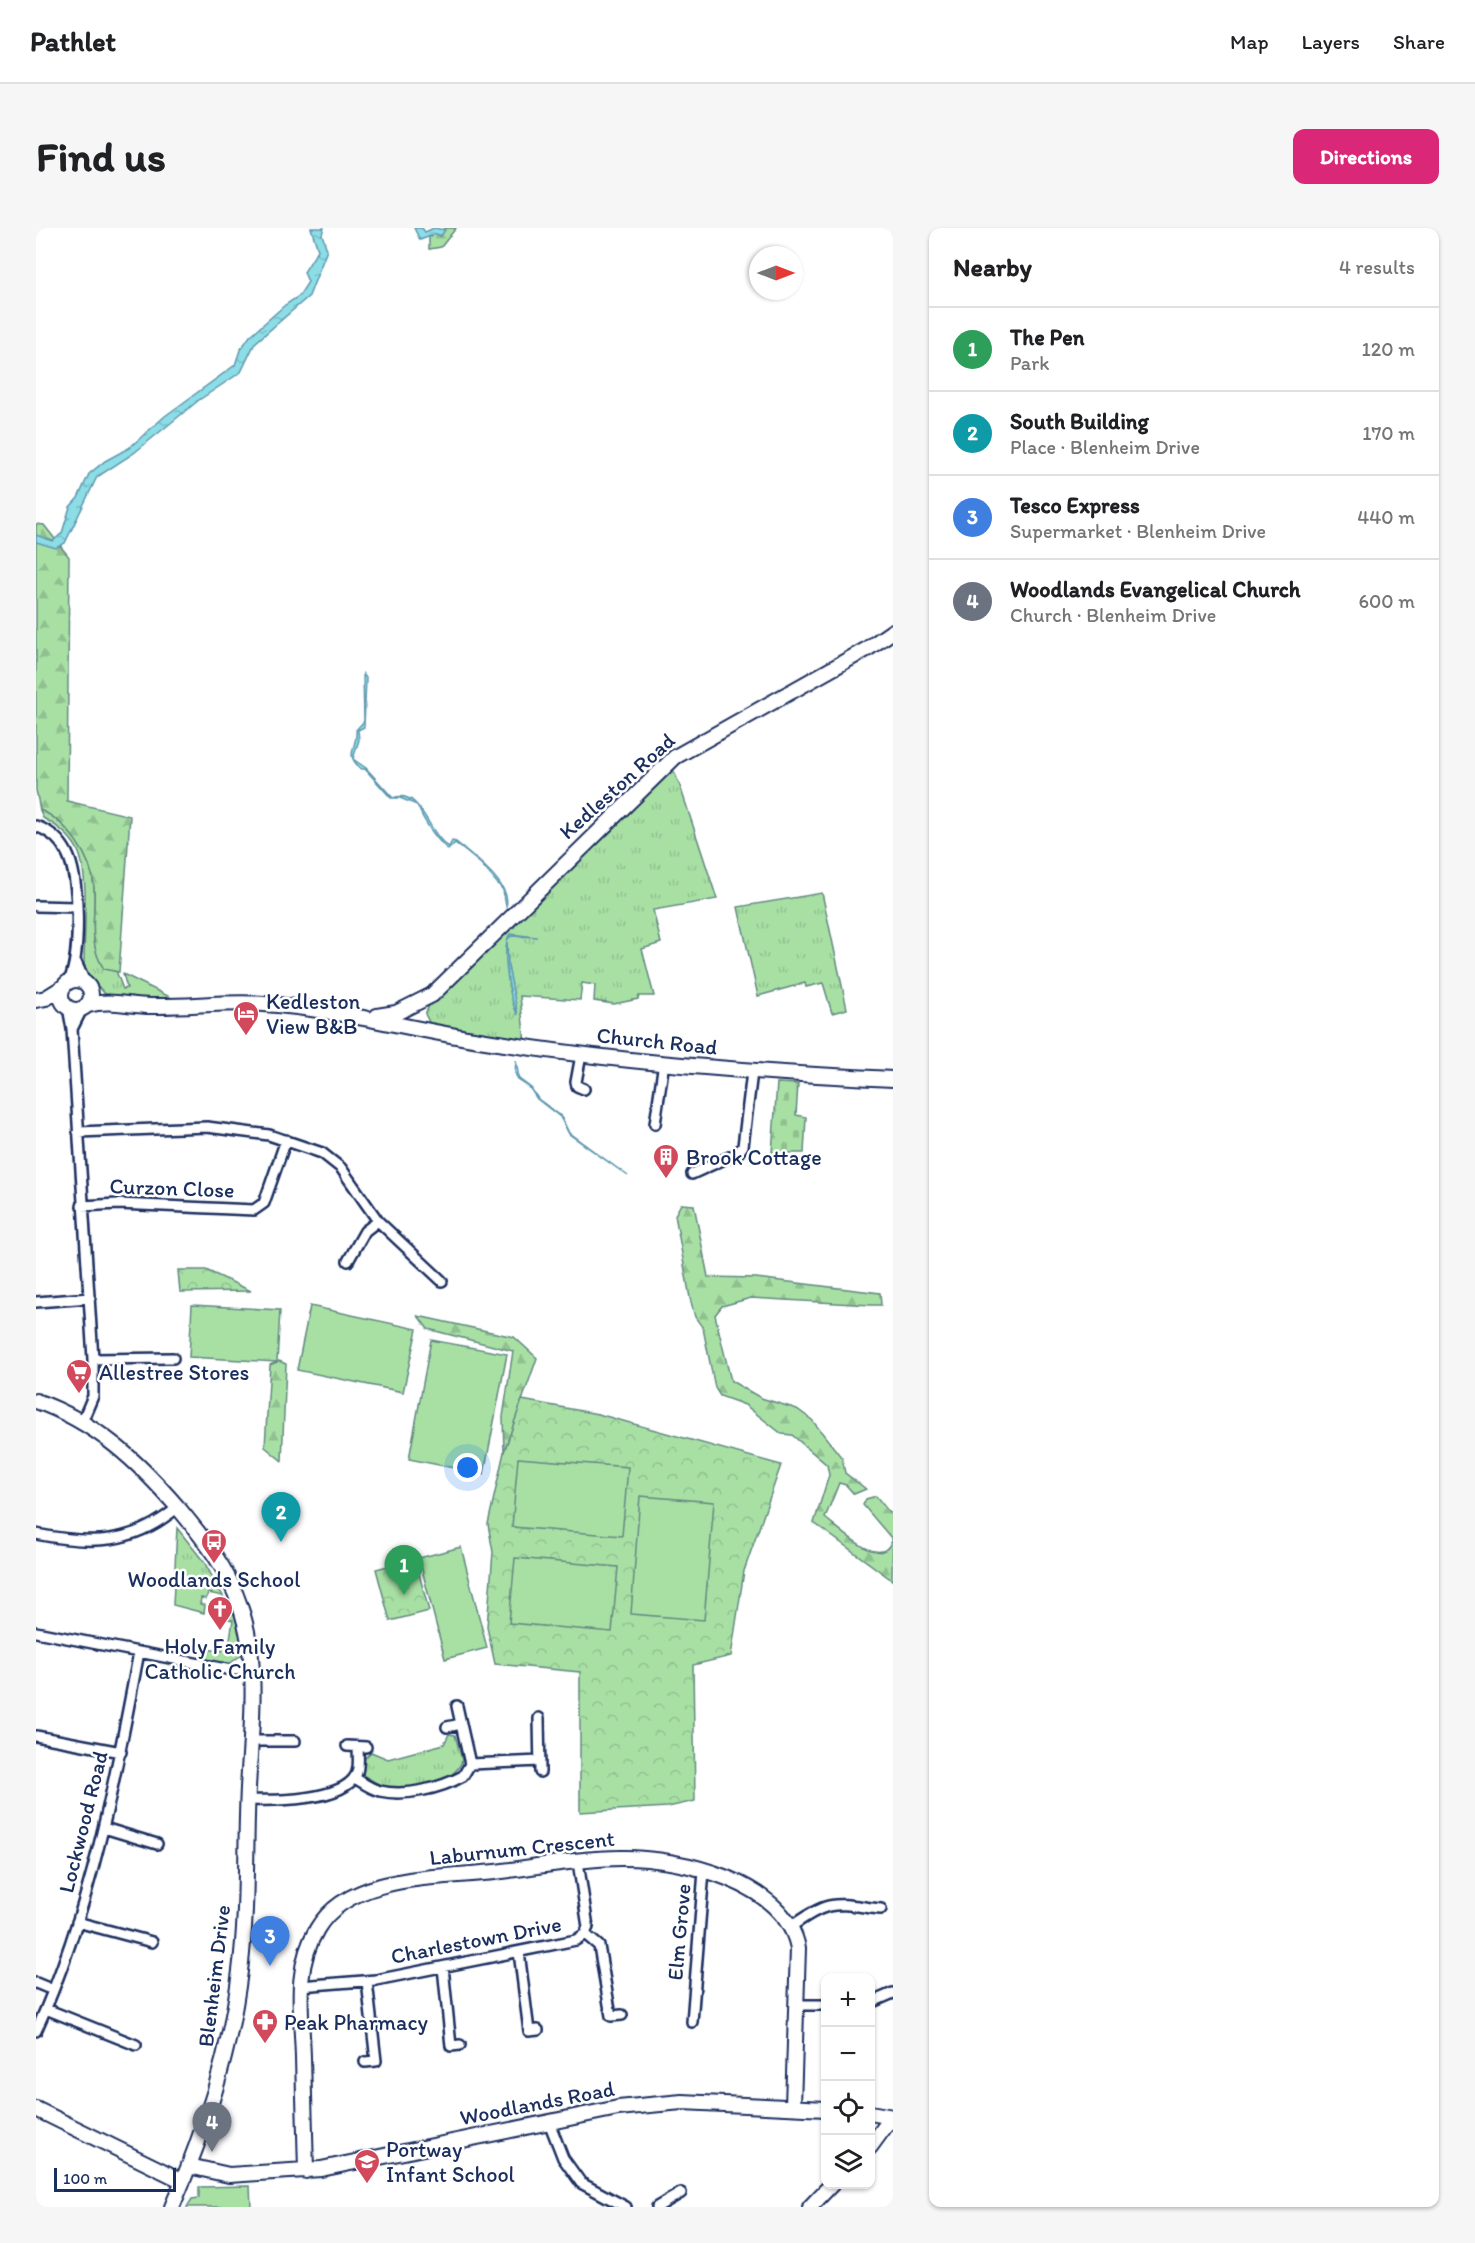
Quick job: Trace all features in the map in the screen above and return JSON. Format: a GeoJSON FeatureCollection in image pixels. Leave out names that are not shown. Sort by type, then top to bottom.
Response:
{"type":"FeatureCollection","features":[{"type":"Feature","properties":{"kind":"street","name":"Kedleston Road"},"geometry":{"type":"LineString","coordinates":[[85,1007],[109,1001],[151,1006],[254,1003],[369,1018],[415,1027],[432,995],[675,757],[867,649],[893,631]]}},
{"type":"Feature","properties":{"kind":"street"},"geometry":{"type":"LineString","coordinates":[[36,826],[52,834],[67,852],[72,864],[76,907],[76,962],[61,999],[66,1006],[72,1029],[82,1206],[90,1298],[93,1396],[82,1422]]}},
{"type":"Feature","properties":{"kind":"street"},"geometry":{"type":"LineString","coordinates":[[36,906],[76,907]]}},
{"type":"Feature","properties":{"kind":"street"},"geometry":{"type":"LineString","coordinates":[[72,1029],[85,1007],[88,986],[76,962]]}},
{"type":"Feature","properties":{"kind":"street"},"geometry":{"type":"LineString","coordinates":[[41,999],[78,979],[88,986]]}},
{"type":"Feature","properties":{"kind":"street","name":"Kedleston Road"},"geometry":{"type":"LineString","coordinates":[[88,986],[109,1001]]}},
{"type":"Feature","properties":{"kind":"street","name":"Kedleston Road"},"geometry":{"type":"LineString","coordinates":[[369,1018],[396,1013],[432,995]]}},
{"type":"Feature","properties":{"kind":"street"},"geometry":{"type":"LineString","coordinates":[[41,999],[66,1006],[85,1007]]}},
{"type":"Feature","properties":{"kind":"street"},"geometry":{"type":"LineString","coordinates":[[415,1004],[415,1027]]}},
{"type":"Feature","properties":{"kind":"street","name":"Church Road"},"geometry":{"type":"LineString","coordinates":[[415,1027],[489,1042],[581,1055],[752,1072],[893,1079]]}},
{"type":"Feature","properties":{"kind":"street"},"geometry":{"type":"LineString","coordinates":[[581,1055],[576,1082],[577,1086],[584,1089]]}},
{"type":"Feature","properties":{"kind":"street"},"geometry":{"type":"LineString","coordinates":[[655,1125],[664,1062]]}},
{"type":"Feature","properties":{"kind":"street"},"geometry":{"type":"LineString","coordinates":[[692,1174],[738,1153],[743,1146],[752,1072]]}},
{"type":"Feature","properties":{"kind":"street"},"geometry":{"type":"LineString","coordinates":[[78,1132],[207,1126],[251,1131],[322,1153],[336,1162],[378,1221],[418,1265],[442,1281]]}},
{"type":"Feature","properties":{"kind":"street","name":"Curzon Close"},"geometry":{"type":"LineString","coordinates":[[82,1206],[118,1204],[255,1210],[264,1203],[286,1140]]}},
{"type":"Feature","properties":{"kind":"street"},"geometry":{"type":"LineString","coordinates":[[348,1261],[365,1231],[378,1221]]}},
{"type":"Feature","properties":{"kind":"street"},"geometry":{"type":"LineString","coordinates":[[356,1249],[365,1255]]}},
{"type":"Feature","properties":{"kind":"street"},"geometry":{"type":"LineString","coordinates":[[36,1302],[90,1298]]}},
{"type":"Feature","properties":{"kind":"street"},"geometry":{"type":"LineString","coordinates":[[93,1359],[168,1361]]}},
{"type":"Feature","properties":{"kind":"street","name":"Blenheim Drive"},"geometry":{"type":"LineString","coordinates":[[36,1401],[82,1422],[133,1458],[178,1507],[218,1558],[231,1584],[246,1627],[252,1670],[244,1925],[236,2001],[216,2092],[172,2207]]}},
{"type":"Feature","properties":{"kind":"street"},"geometry":{"type":"LineString","coordinates":[[36,1534],[76,1539],[120,1538],[148,1528],[178,1507]]}},
{"type":"Feature","properties":{"kind":"street"},"geometry":{"type":"LineString","coordinates":[[36,1632],[231,1670],[252,1670]]}},
{"type":"Feature","properties":{"kind":"street","name":"Lockwood Road"},"geometry":{"type":"LineString","coordinates":[[36,2031],[77,1922],[104,1828],[121,1752],[139,1652]]}},
{"type":"Feature","properties":{"kind":"street"},"geometry":{"type":"LineString","coordinates":[[355,1778],[379,1791],[411,1791],[456,1780],[467,1772],[470,1764],[457,1706]]}},
{"type":"Feature","properties":{"kind":"street"},"geometry":{"type":"LineString","coordinates":[[539,1718],[540,1772]]}},
{"type":"Feature","properties":{"kind":"street"},"geometry":{"type":"LineString","coordinates":[[447,1727],[460,1724]]}},
{"type":"Feature","properties":{"kind":"street"},"geometry":{"type":"LineString","coordinates":[[36,1736],[121,1752]]}},
{"type":"Feature","properties":{"kind":"street"},"geometry":{"type":"LineString","coordinates":[[250,1741],[295,1741]]}},
{"type":"Feature","properties":{"kind":"street"},"geometry":{"type":"LineString","coordinates":[[248,1800],[302,1798],[342,1787],[355,1778],[362,1747],[347,1746]]}},
{"type":"Feature","properties":{"kind":"street"},"geometry":{"type":"LineString","coordinates":[[470,1764],[540,1761]]}},
{"type":"Feature","properties":{"kind":"street"},"geometry":{"type":"LineString","coordinates":[[104,1828],[157,1844]]}},
{"type":"Feature","properties":{"kind":"street","name":"Laburnum Crescent"},"geometry":{"type":"LineString","coordinates":[[306,2171],[300,1986],[305,1954],[317,1928],[336,1907],[364,1891],[406,1882],[625,1858],[704,1871],[755,1892],[778,1908],[792,1926]]}},
{"type":"Feature","properties":{"kind":"street","name":"Charlestown Drive"},"geometry":{"type":"LineString","coordinates":[[300,1986],[367,1981],[568,1943],[585,1934],[587,1918],[579,1862]]}},
{"type":"Feature","properties":{"kind":"street","name":"Elm Grove"},"geometry":{"type":"LineString","coordinates":[[692,2022],[704,1871]]}},
{"type":"Feature","properties":{"kind":"street"},"geometry":{"type":"LineString","coordinates":[[793,2106],[798,1948],[792,1926],[817,1908],[835,1904],[881,1909]]}},
{"type":"Feature","properties":{"kind":"street"},"geometry":{"type":"LineString","coordinates":[[77,1922],[152,1942]]}},
{"type":"Feature","properties":{"kind":"street"},"geometry":{"type":"LineString","coordinates":[[585,1934],[599,1946],[611,2016],[622,2014]]}},
{"type":"Feature","properties":{"kind":"street"},"geometry":{"type":"LineString","coordinates":[[519,1952],[529,2031],[537,2030]]}},
{"type":"Feature","properties":{"kind":"street"},"geometry":{"type":"LineString","coordinates":[[443,1967],[451,2046],[460,2045]]}},
{"type":"Feature","properties":{"kind":"street"},"geometry":{"type":"LineString","coordinates":[[365,2062],[376,2061],[367,1981]]}},
{"type":"Feature","properties":{"kind":"street"},"geometry":{"type":"LineString","coordinates":[[36,1983],[53,1990]]}},
{"type":"Feature","properties":{"kind":"street"},"geometry":{"type":"LineString","coordinates":[[875,2001],[893,1993]]}},
{"type":"Feature","properties":{"kind":"street","name":"Elm Grove"},"geometry":{"type":"LineString","coordinates":[[694,1996],[705,1996]]}},
{"type":"Feature","properties":{"kind":"street"},"geometry":{"type":"LineString","coordinates":[[796,2005],[821,2005]]}},
{"type":"Feature","properties":{"kind":"street"},"geometry":{"type":"LineString","coordinates":[[46,2009],[136,2045]]}},
{"type":"Feature","properties":{"kind":"street","name":"Woodlands Road"},"geometry":{"type":"LineString","coordinates":[[189,2166],[229,2175],[306,2171],[549,2122],[657,2103],[821,2109]]}},
{"type":"Feature","properties":{"kind":"street"},"geometry":{"type":"LineString","coordinates":[[36,2109],[183,2181]]}},
{"type":"Feature","properties":{"kind":"street"},"geometry":{"type":"LineString","coordinates":[[875,2114],[892,2117],[875,2140]]}},
{"type":"Feature","properties":{"kind":"street"},"geometry":{"type":"LineString","coordinates":[[549,2122],[563,2158],[581,2183],[626,2207]]}},
{"type":"Feature","properties":{"kind":"street"},"geometry":{"type":"LineString","coordinates":[[875,2130],[879,2135]]}},
{"type":"Feature","properties":{"kind":"street"},"geometry":{"type":"LineString","coordinates":[[810,2207],[827,2189]]}},
{"type":"Feature","properties":{"kind":"street"},"geometry":{"type":"LineString","coordinates":[[657,2207],[681,2193]]}},
{"type":"Feature","properties":{"kind":"green space"},"geometry":{"type":"Polygon","coordinates":[[[444,228],[456,228],[441,247],[429,249],[429,237],[436,233],[440,236],[444,228]]]}},
{"type":"Feature","properties":{"kind":"green space"},"geometry":{"type":"Polygon","coordinates":[[[36,524],[44,525],[69,557],[67,801],[130,816],[119,972],[104,969],[96,949],[93,929],[94,887],[89,864],[76,841],[60,822],[40,810],[36,790],[36,524]]]}},
{"type":"Feature","properties":{"kind":"green space"},"geometry":{"type":"Polygon","coordinates":[[[671,764],[717,899],[653,910],[661,943],[642,949],[654,996],[639,996],[638,999],[614,1004],[594,1001],[595,985],[582,983],[580,1000],[520,996],[525,1043],[430,1024],[425,1014],[433,998],[671,764]]]}},
{"type":"Feature","properties":{"kind":"green space"},"geometry":{"type":"Polygon","coordinates":[[[40,810],[60,822],[76,841],[89,864],[94,887],[94,939],[104,969],[116,971],[123,989],[127,988],[123,974],[172,998],[173,1002],[137,1001],[133,997],[106,995],[87,974],[84,965],[84,877],[79,853],[59,828],[43,818],[40,810]]]}},
{"type":"Feature","properties":{"kind":"green space"},"geometry":{"type":"Polygon","coordinates":[[[822,893],[847,1009],[832,1013],[823,983],[806,987],[805,983],[758,996],[738,907],[822,893]]]}},
{"type":"Feature","properties":{"kind":"green space"},"geometry":{"type":"Polygon","coordinates":[[[777,1083],[798,1084],[796,1115],[806,1117],[804,1153],[772,1153],[777,1083]]]}},
{"type":"Feature","properties":{"kind":"green space"},"geometry":{"type":"Polygon","coordinates":[[[681,1204],[694,1205],[708,1277],[756,1278],[880,1293],[881,1305],[751,1298],[722,1306],[715,1315],[731,1381],[761,1398],[797,1409],[812,1420],[842,1458],[845,1473],[866,1489],[854,1494],[846,1485],[839,1483],[825,1518],[860,1545],[880,1551],[887,1548],[892,1539],[863,1505],[866,1499],[876,1496],[893,1517],[892,1580],[814,1523],[829,1475],[827,1465],[792,1435],[782,1434],[745,1405],[720,1396],[715,1388],[703,1328],[695,1317],[690,1298],[675,1215],[681,1204]]]}},
{"type":"Feature","properties":{"kind":"green space"},"geometry":{"type":"Polygon","coordinates":[[[178,1270],[206,1270],[251,1291],[180,1292],[178,1270]]]}},
{"type":"Feature","properties":{"kind":"green space"},"geometry":{"type":"Polygon","coordinates":[[[192,1305],[280,1310],[277,1362],[189,1357],[192,1305]]]}},
{"type":"Feature","properties":{"kind":"green space"},"geometry":{"type":"Polygon","coordinates":[[[310,1306],[417,1329],[403,1392],[297,1370],[310,1306]]]}},
{"type":"Feature","properties":{"kind":"green space"},"geometry":{"type":"Polygon","coordinates":[[[418,1316],[514,1337],[537,1358],[504,1452],[503,1417],[513,1351],[428,1329],[418,1316]]]}},
{"type":"Feature","properties":{"kind":"green space"},"geometry":{"type":"Polygon","coordinates":[[[431,1340],[507,1354],[484,1474],[409,1459],[431,1340]]]}},
{"type":"Feature","properties":{"kind":"green space"},"geometry":{"type":"Polygon","coordinates":[[[279,1361],[286,1364],[282,1461],[265,1447],[270,1365],[279,1361]]]}},
{"type":"Feature","properties":{"kind":"green space"},"geometry":{"type":"Polygon","coordinates":[[[522,1400],[598,1414],[781,1465],[744,1571],[731,1656],[693,1665],[695,1801],[668,1807],[580,1812],[580,1672],[495,1664],[487,1627],[493,1552],[488,1524],[504,1452],[522,1400]]]}},
{"type":"Feature","properties":{"kind":"green space"},"geometry":{"type":"Polygon","coordinates":[[[518,1458],[628,1467],[622,1536],[512,1527],[518,1458]]]}},
{"type":"Feature","properties":{"kind":"green space"},"geometry":{"type":"Polygon","coordinates":[[[640,1496],[714,1502],[704,1620],[631,1614],[640,1496]]]}},
{"type":"Feature","properties":{"kind":"green space"},"geometry":{"type":"Polygon","coordinates":[[[177,1528],[204,1562],[223,1596],[208,1593],[206,1599],[201,1598],[200,1604],[205,1605],[204,1613],[173,1605],[177,1528]]]}},
{"type":"Feature","properties":{"kind":"green space"},"geometry":{"type":"Polygon","coordinates":[[[461,1547],[487,1648],[445,1659],[419,1558],[461,1547]]]}},
{"type":"Feature","properties":{"kind":"green space"},"geometry":{"type":"Polygon","coordinates":[[[515,1558],[618,1567],[612,1632],[509,1623],[515,1558]]]}},
{"type":"Feature","properties":{"kind":"green space"},"geometry":{"type":"Polygon","coordinates":[[[415,1559],[429,1611],[390,1621],[376,1569],[415,1559]]]}},
{"type":"Feature","properties":{"kind":"green space"},"geometry":{"type":"Polygon","coordinates":[[[222,1610],[231,1611],[236,1615],[244,1653],[228,1665],[201,1659],[203,1649],[222,1651],[224,1644],[229,1645],[233,1620],[220,1617],[222,1610]]]}},
{"type":"Feature","properties":{"kind":"green space"},"geometry":{"type":"Polygon","coordinates":[[[449,1734],[455,1735],[462,1760],[451,1775],[442,1780],[408,1788],[388,1788],[363,1775],[364,1759],[371,1752],[388,1759],[444,1744],[449,1734]]]}},
{"type":"Feature","properties":{"kind":"green space"},"geometry":{"type":"Polygon","coordinates":[[[250,2186],[251,2207],[187,2207],[192,2199],[199,2198],[199,2187],[250,2186]]]}},
{"type":"Feature","properties":{"kind":"water"},"geometry":{"type":"Polygon","coordinates":[[[311,228],[324,228],[322,234],[327,250],[309,296],[255,343],[241,372],[199,400],[134,453],[97,477],[65,543],[56,548],[36,542],[36,535],[53,541],[62,533],[70,507],[78,498],[89,474],[105,461],[129,448],[165,416],[235,365],[240,350],[250,336],[285,305],[299,296],[308,282],[304,272],[318,250],[311,228]]]}},
{"type":"Feature","properties":{"kind":"water"},"geometry":{"type":"Polygon","coordinates":[[[414,228],[422,228],[425,232],[434,228],[445,230],[441,236],[436,234],[420,240],[414,228]]]}},
{"type":"Feature","properties":{"kind":"water"},"geometry":{"type":"Polygon","coordinates":[[[363,674],[366,678],[364,727],[358,730],[359,740],[353,759],[356,730],[364,721],[363,674]]]}},
{"type":"Feature","properties":{"kind":"water"},"geometry":{"type":"Polygon","coordinates":[[[353,759],[366,768],[393,798],[365,769],[361,769],[353,759]]]}},
{"type":"Feature","properties":{"kind":"water"},"geometry":{"type":"Polygon","coordinates":[[[403,797],[417,805],[400,798],[393,798],[403,797]]]}},
{"type":"Feature","properties":{"kind":"water"},"geometry":{"type":"Polygon","coordinates":[[[417,805],[441,841],[449,847],[452,841],[456,842],[471,854],[489,871],[497,880],[503,889],[506,906],[503,890],[481,864],[455,843],[448,850],[430,829],[417,805]]]}},
{"type":"Feature","properties":{"kind":"water"},"geometry":{"type":"Polygon","coordinates":[[[510,934],[537,937],[511,936],[508,939],[510,934]]]}},
{"type":"Feature","properties":{"kind":"water"},"geometry":{"type":"Polygon","coordinates":[[[507,942],[508,966],[518,1015],[507,975],[507,942]]]}},
{"type":"Feature","properties":{"kind":"water"},"geometry":{"type":"Polygon","coordinates":[[[516,1060],[519,1079],[531,1088],[538,1099],[561,1116],[569,1133],[628,1176],[569,1134],[560,1117],[537,1099],[529,1087],[518,1080],[515,1073],[516,1060]]]}},
{"type":"Feature","properties":{"kind":"place","name":"Kedleston View B&B"},"geometry":{"type":"Point","coordinates":[246,1037]}},
{"type":"Feature","properties":{"kind":"place","name":"Brook Cottage"},"geometry":{"type":"Point","coordinates":[666,1180]}},
{"type":"Feature","properties":{"kind":"place","name":"Allestree Stores"},"geometry":{"type":"Point","coordinates":[79,1395]}},
{"type":"Feature","properties":{"kind":"place","name":"South Building"},"geometry":{"type":"Point","coordinates":[281,1542]}},
{"type":"Feature","properties":{"kind":"place","name":"Woodlands School"},"geometry":{"type":"Point","coordinates":[214,1565]}},
{"type":"Feature","properties":{"kind":"place","name":"The Pen"},"geometry":{"type":"Point","coordinates":[404,1595]}},
{"type":"Feature","properties":{"kind":"place","name":"Holy Family Catholic Church"},"geometry":{"type":"Point","coordinates":[220,1632]}},
{"type":"Feature","properties":{"kind":"place","name":"Tesco Express"},"geometry":{"type":"Point","coordinates":[270,1966]}},
{"type":"Feature","properties":{"kind":"place","name":"Peak Pharmacy"},"geometry":{"type":"Point","coordinates":[265,2045]}},
{"type":"Feature","properties":{"kind":"place","name":"Woodlands Evangelical Church"},"geometry":{"type":"Point","coordinates":[212,2152]}},
{"type":"Feature","properties":{"kind":"place","name":"Portway Infant School"},"geometry":{"type":"Point","coordinates":[367,2185]}}]}
